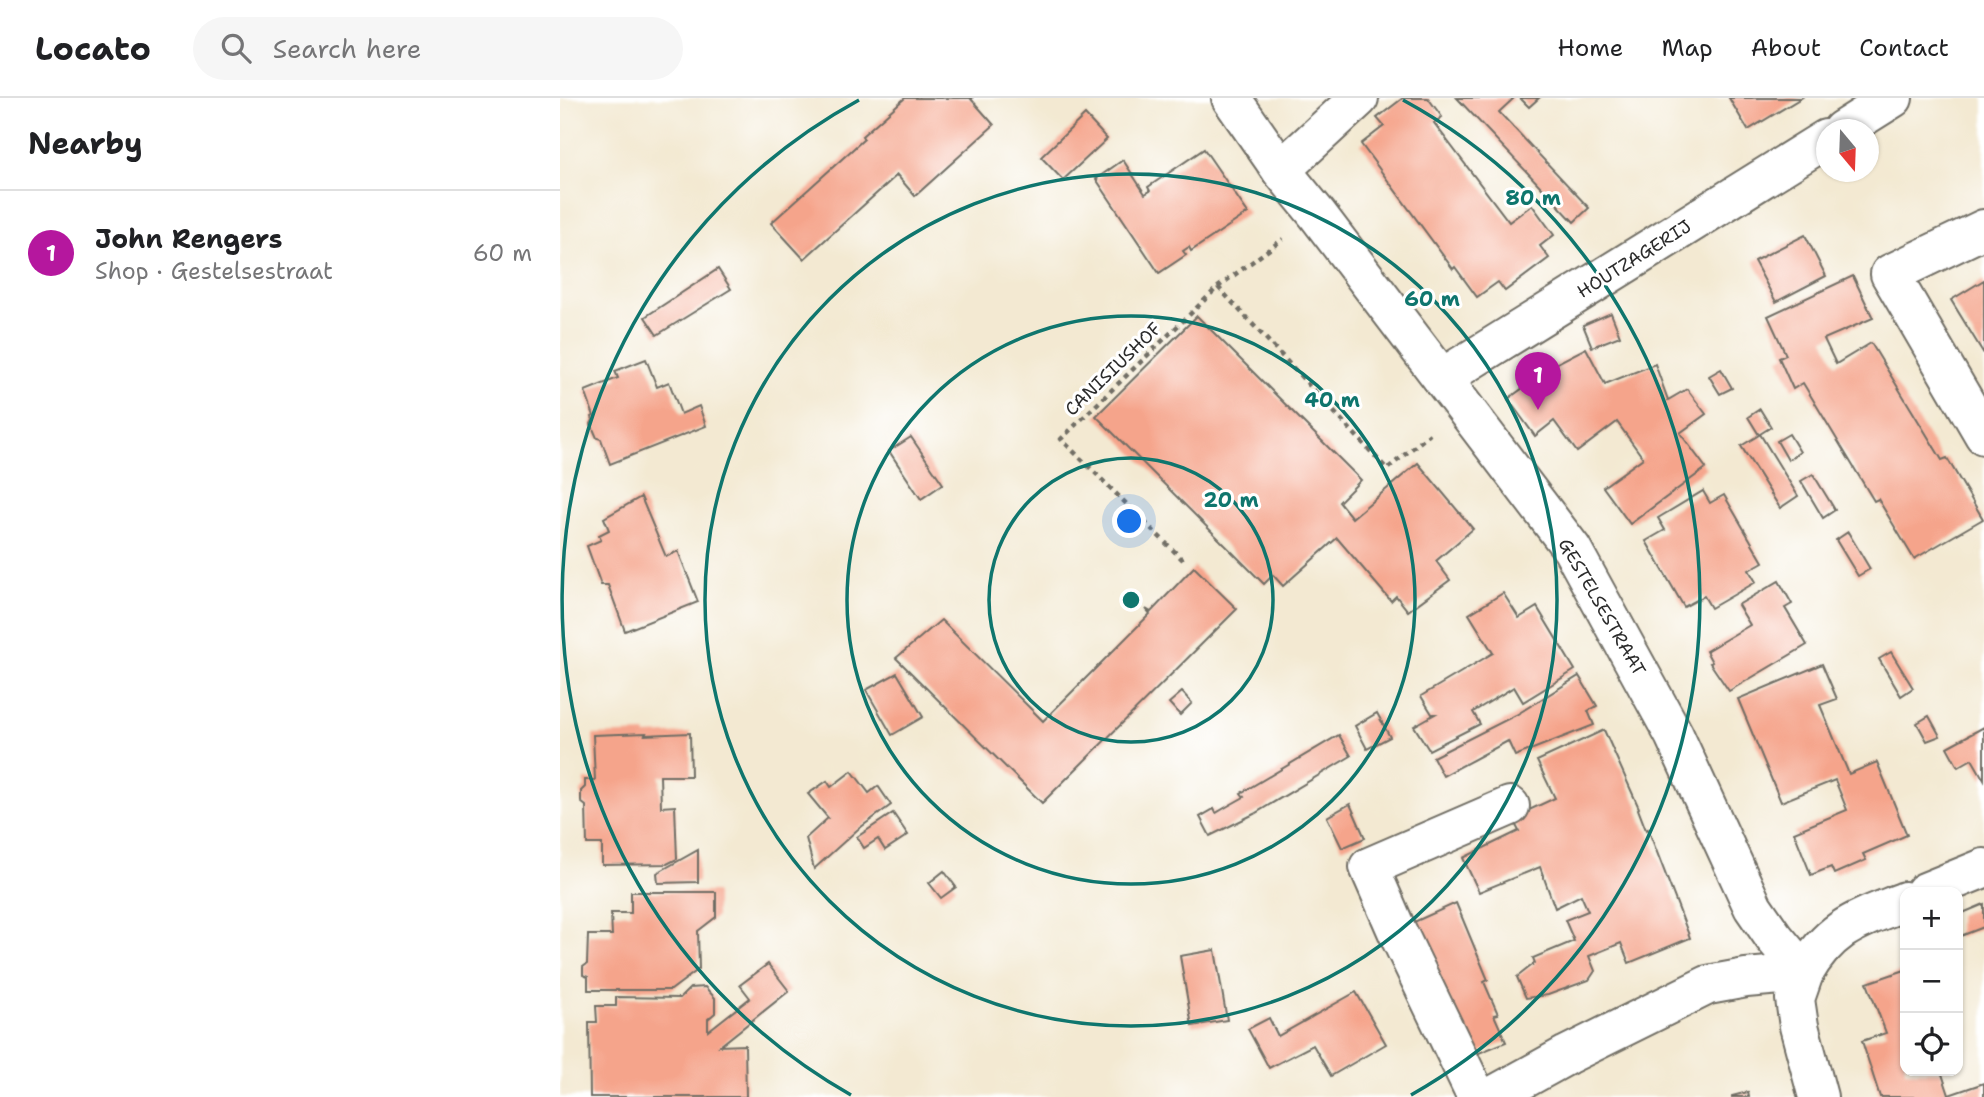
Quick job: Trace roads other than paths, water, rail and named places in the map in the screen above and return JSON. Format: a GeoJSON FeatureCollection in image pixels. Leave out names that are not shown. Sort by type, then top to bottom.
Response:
{"type":"FeatureCollection","features":[{"type":"Feature","properties":{"kind":"street","name":"GESTELSESTRAAT"},"geometry":{"type":"LineString","coordinates":[[1231,98],[1281,170],[1572,549],[1674,735],[1753,907],[1804,973]]}},
{"type":"Feature","properties":{"kind":"street"},"geometry":{"type":"LineString","coordinates":[[1281,170],[1360,98]]}},
{"type":"Feature","properties":{"kind":"street"},"geometry":{"type":"LineString","coordinates":[[1859,119],[1892,98]]}},
{"type":"Feature","properties":{"kind":"street","name":"HOUTZAGERIJ"},"geometry":{"type":"LineString","coordinates":[[1452,393],[1816,146]]}},
{"type":"Feature","properties":{"kind":"street"},"geometry":{"type":"LineString","coordinates":[[1984,229],[1890,274],[1984,435]]}},
{"type":"Feature","properties":{"kind":"street"},"geometry":{"type":"LineString","coordinates":[[1477,1097],[1369,867],[1510,806]]}},
{"type":"Feature","properties":{"kind":"street"},"geometry":{"type":"LineString","coordinates":[[1937,887],[1984,868]]}},
{"type":"Feature","properties":{"kind":"street"},"geometry":{"type":"LineString","coordinates":[[1818,1097],[1799,1026],[1795,999],[1804,973],[1820,948],[1844,926],[1900,903]]}},
{"type":"Feature","properties":{"kind":"street"},"geometry":{"type":"LineString","coordinates":[[1491,1097],[1567,1055],[1708,985],[1746,978],[1804,973]]}},
{"type":"Feature","properties":{"kind":"place","name":"John Rengers"},"geometry":{"type":"Point","coordinates":[1538,410]}}]}
